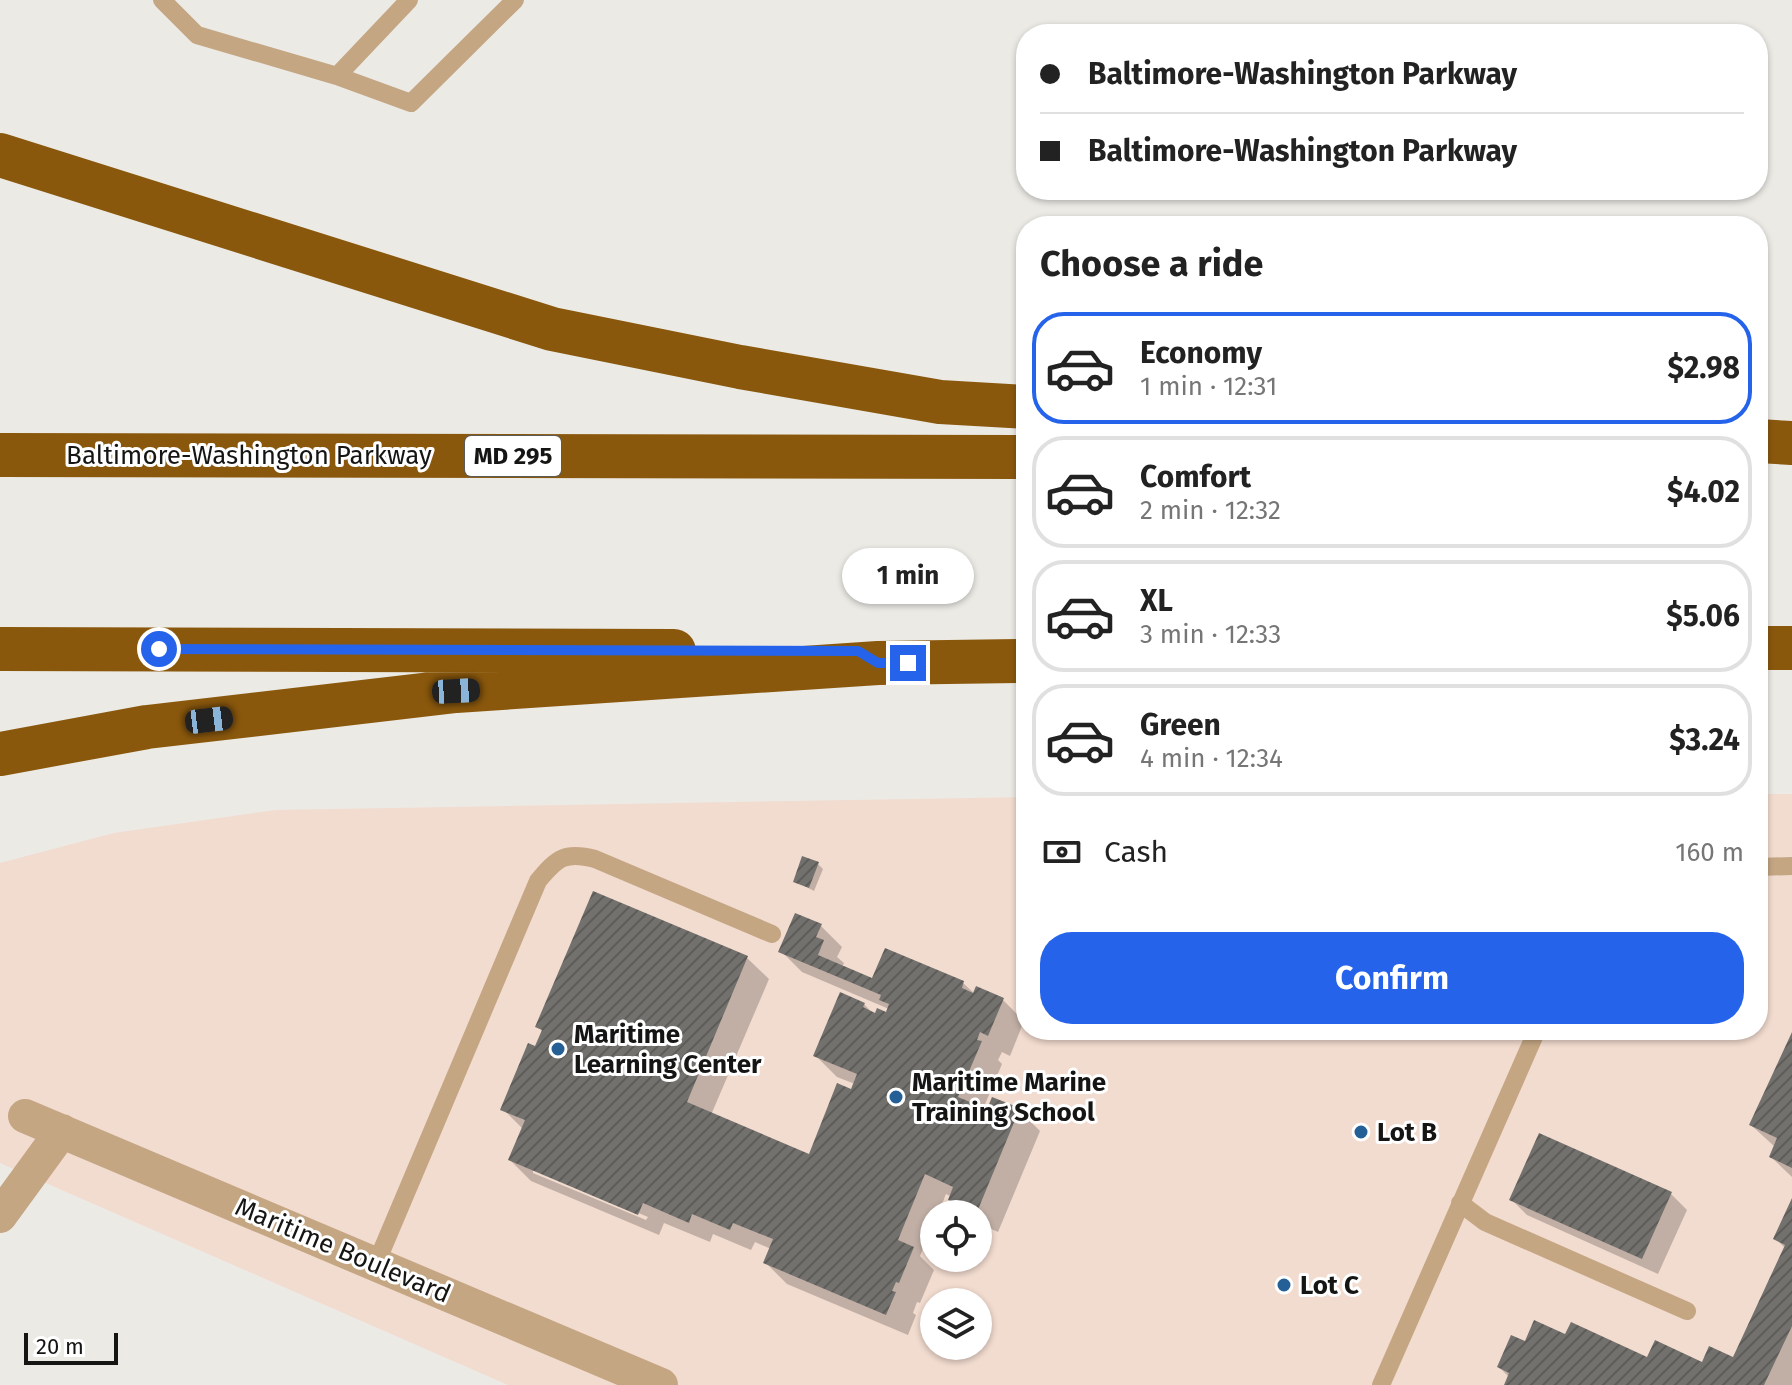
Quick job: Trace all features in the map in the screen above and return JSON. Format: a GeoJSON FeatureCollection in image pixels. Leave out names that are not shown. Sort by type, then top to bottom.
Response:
{"type":"FeatureCollection","features":[{"type":"Feature","properties":{"kind":"highway"},"geometry":{"type":"LineString","coordinates":[[0,155],[552,329],[740,367],[940,402],[1016,406]]}},
{"type":"Feature","properties":{"kind":"highway"},"geometry":{"type":"LineString","coordinates":[[1768,442],[1792,443]]}},
{"type":"Feature","properties":{"kind":"highway","name":"Baltimore-Washington Parkway"},"geometry":{"type":"LineString","coordinates":[[0,455],[1016,457]]}},
{"type":"Feature","properties":{"kind":"highway"},"geometry":{"type":"LineString","coordinates":[[1768,458],[1792,458]]}},
{"type":"Feature","properties":{"kind":"highway"},"geometry":{"type":"LineString","coordinates":[[1768,648],[1792,648]]}},
{"type":"Feature","properties":{"kind":"highway"},"geometry":{"type":"LineString","coordinates":[[0,649],[858,651],[878,663]]}},
{"type":"Feature","properties":{"kind":"highway"},"geometry":{"type":"LineString","coordinates":[[0,754],[147,727],[456,691],[878,663],[1016,661]]}},
{"type":"Feature","properties":{"kind":"street","name":"Maritime Boulevard"},"geometry":{"type":"LineString","coordinates":[[25,1116],[661,1385]]}},
{"type":"Feature","properties":{"kind":"street"},"geometry":{"type":"LineString","coordinates":[[0,1216],[62,1131]]}},
{"type":"Feature","properties":{"kind":"lane"},"geometry":{"type":"LineString","coordinates":[[162,0],[197,35],[337,76],[411,103],[515,0]]}},
{"type":"Feature","properties":{"kind":"lane"},"geometry":{"type":"LineString","coordinates":[[337,76],[409,0]]}},
{"type":"Feature","properties":{"kind":"lane"},"geometry":{"type":"LineString","coordinates":[[376,1264],[538,881],[551,865],[567,855],[578,854],[595,859],[772,934]]}},
{"type":"Feature","properties":{"kind":"lane"},"geometry":{"type":"LineString","coordinates":[[1768,867],[1792,866]]}},
{"type":"Feature","properties":{"kind":"lane"},"geometry":{"type":"LineString","coordinates":[[1381,1385],[1533,1040]]}},
{"type":"Feature","properties":{"kind":"lane"},"geometry":{"type":"LineString","coordinates":[[1460,1203],[1485,1222],[1687,1311]]}},
{"type":"Feature","properties":{"kind":"shaded area","name":"Maritime Marine Training School"},"geometry":{"type":"Polygon","coordinates":[[[1768,794],[1792,794],[1792,1385],[508,1385],[0,1163],[0,863],[114,833],[276,810],[1016,797],[1016,1040],[1768,1040],[1768,794]]]}},
{"type":"Feature","properties":{"kind":"building"},"geometry":{"type":"Polygon","coordinates":[[[802,856],[819,862],[809,888],[793,882],[802,856]]]}},
{"type":"Feature","properties":{"kind":"building"},"geometry":{"type":"Polygon","coordinates":[[[593,891],[748,956],[687,1102],[809,1154],[837,1083],[851,1089],[857,1074],[813,1056],[840,992],[865,1003],[863,1007],[875,1013],[877,1008],[886,1012],[889,1004],[879,1000],[881,995],[778,952],[795,913],[822,924],[816,937],[824,940],[818,955],[872,978],[885,948],[964,981],[962,988],[973,993],[976,986],[1004,998],[988,1036],[980,1032],[977,1040],[982,1041],[958,1097],[987,1109],[992,1097],[1020,1108],[982,1200],[948,1200],[953,1187],[925,1174],[898,1240],[914,1247],[899,1283],[896,1282],[892,1291],[896,1292],[886,1315],[763,1263],[773,1239],[733,1223],[730,1230],[692,1214],[689,1223],[643,1203],[638,1215],[508,1160],[525,1120],[500,1110],[528,1043],[535,1046],[542,1030],[535,1027],[593,891]]]}},
{"type":"Feature","properties":{"kind":"building"},"geometry":{"type":"Polygon","coordinates":[[[1792,1032],[1792,1168],[1769,1157],[1777,1138],[1749,1125],[1792,1032]]]}},
{"type":"Feature","properties":{"kind":"building"},"geometry":{"type":"Polygon","coordinates":[[[1539,1133],[1672,1192],[1642,1259],[1509,1200],[1539,1133]]]}},
{"type":"Feature","properties":{"kind":"building"},"geometry":{"type":"Polygon","coordinates":[[[1792,1198],[1792,1326],[1764,1385],[1504,1385],[1509,1373],[1497,1367],[1511,1335],[1525,1341],[1534,1320],[1565,1334],[1571,1322],[1647,1357],[1655,1340],[1702,1362],[1709,1346],[1733,1357],[1785,1245],[1773,1239],[1792,1198]]]}},
{"type":"Feature","properties":{"kind":"place","name":"Maritime Learning Center"},"geometry":{"type":"Point","coordinates":[558,1049]}},
{"type":"Feature","properties":{"kind":"place","name":"Maritime Marine Training School"},"geometry":{"type":"Point","coordinates":[896,1097]}},
{"type":"Feature","properties":{"kind":"place","name":"Lot B"},"geometry":{"type":"Point","coordinates":[1361,1132]}},
{"type":"Feature","properties":{"kind":"place","name":"Lot C"},"geometry":{"type":"Point","coordinates":[1284,1285]}},
{"type":"Feature","properties":{"kind":"route"},"geometry":{"type":"LineString","coordinates":[[159,649],[858,651],[878,663],[908,663]]}}]}
